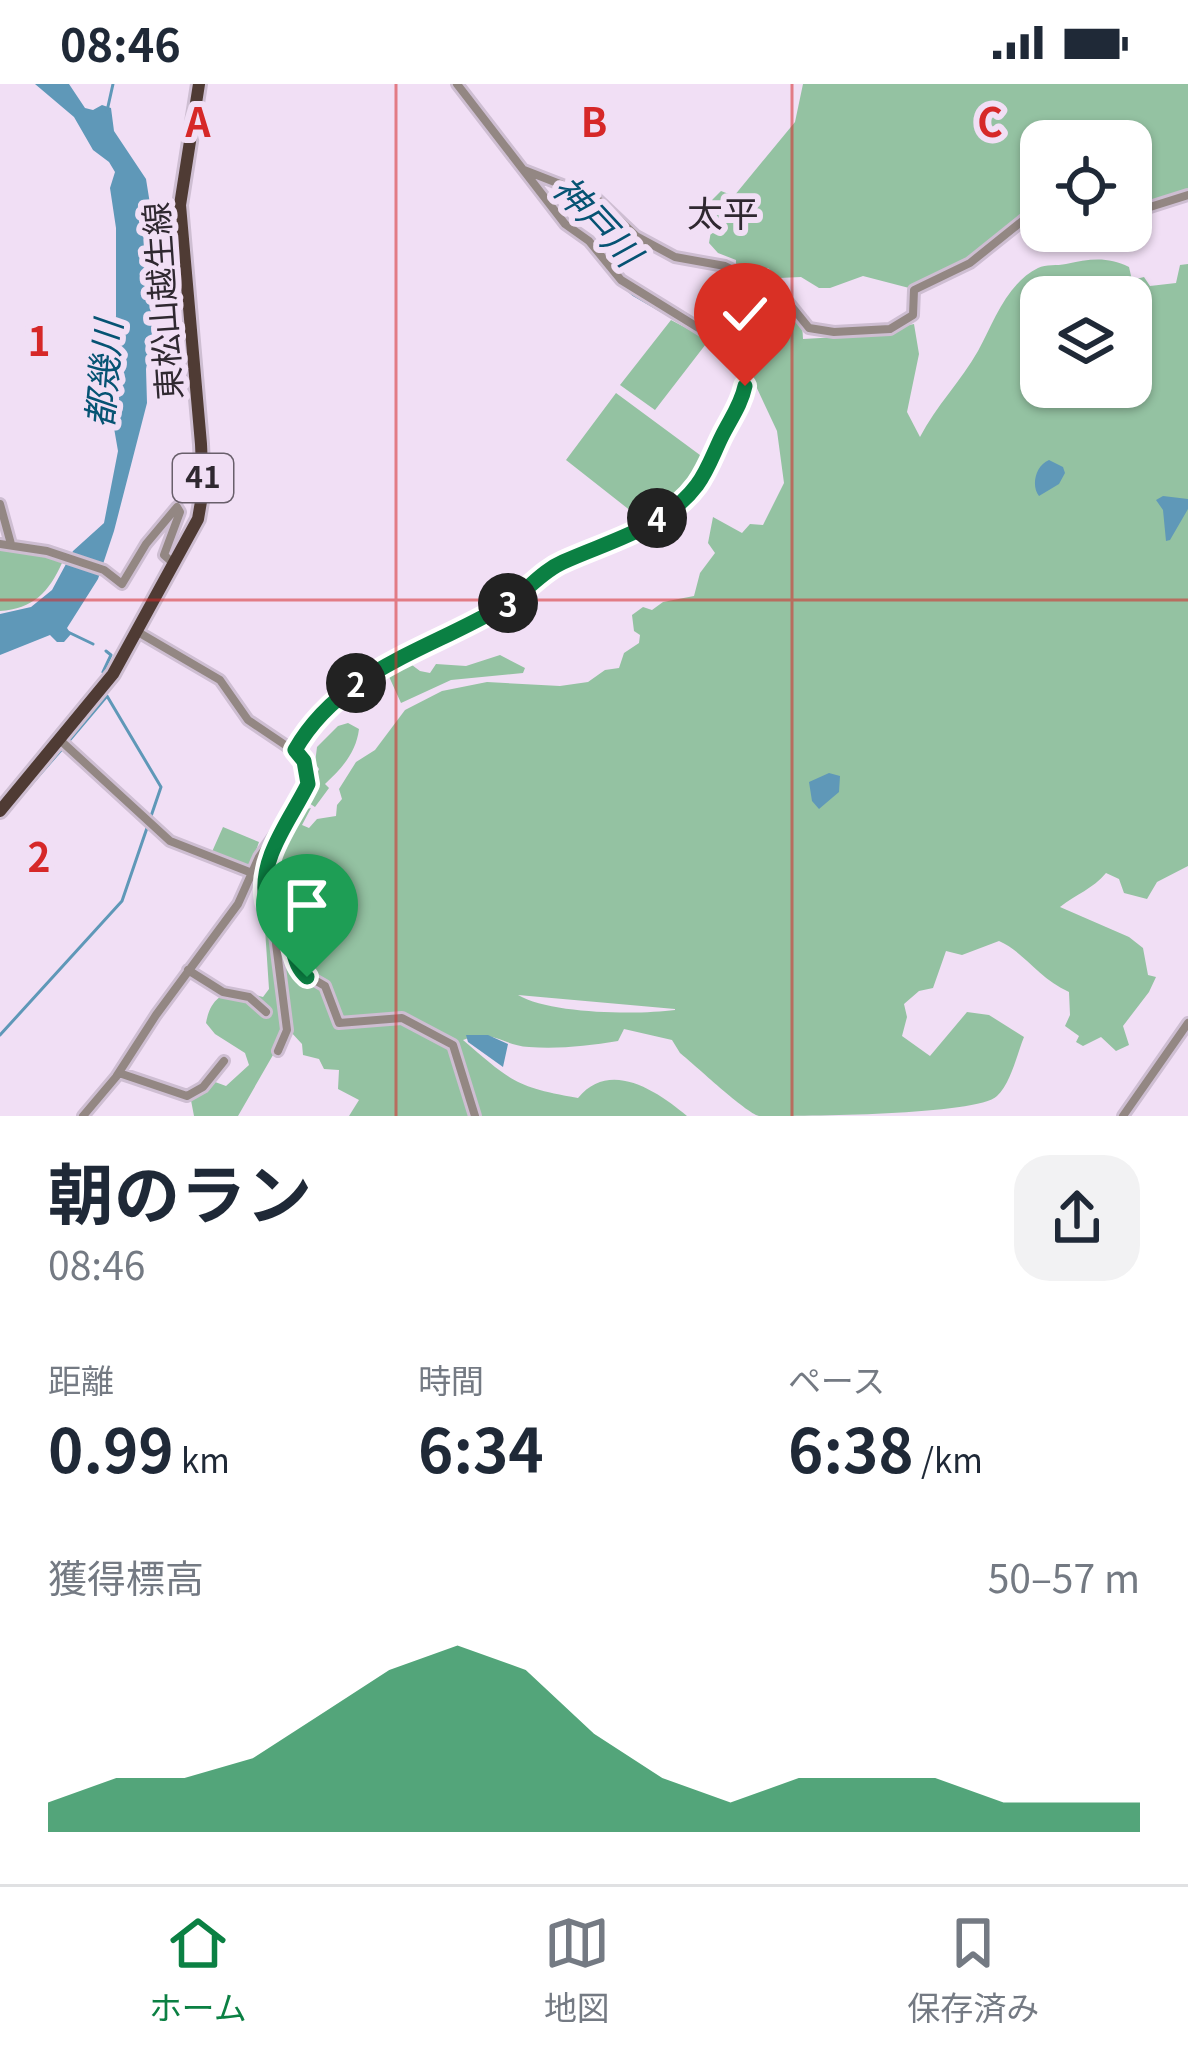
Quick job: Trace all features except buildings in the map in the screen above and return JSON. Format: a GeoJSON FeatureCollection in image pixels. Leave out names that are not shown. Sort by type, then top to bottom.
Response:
{"type":"FeatureCollection","features":[{"type":"Feature","properties":{"kind":"main road","name":"東松山越生線"},"geometry":{"type":"LineString","coordinates":[[0,812],[95,698],[138,632],[198,519],[203,490],[180,205],[199,84]]}},
{"type":"Feature","properties":{"kind":"street"},"geometry":{"type":"LineString","coordinates":[[295,750],[325,708],[382,665],[458,633],[522,595],[549,570],[629,537],[687,496],[705,473],[741,403],[745,386],[736,351],[621,280],[589,241],[565,224],[457,84]]}},
{"type":"Feature","properties":{"kind":"street"},"geometry":{"type":"LineString","coordinates":[[522,170],[596,198],[630,231],[675,257],[746,275],[788,302],[804,324],[815,330],[896,328],[913,316],[914,290],[970,263],[1020,223]]}},
{"type":"Feature","properties":{"kind":"street"},"geometry":{"type":"LineString","coordinates":[[1152,206],[1188,195]]}},
{"type":"Feature","properties":{"kind":"street"},"geometry":{"type":"LineString","coordinates":[[0,504],[5,544],[47,551],[104,570],[118,584],[177,507],[180,512],[164,555],[176,564]]}},
{"type":"Feature","properties":{"kind":"street"},"geometry":{"type":"LineString","coordinates":[[85,1116],[238,904],[309,779],[295,750],[248,720],[220,680],[138,632]]}},
{"type":"Feature","properties":{"kind":"street"},"geometry":{"type":"LineString","coordinates":[[60,740],[170,841],[252,873]]}},
{"type":"Feature","properties":{"kind":"street"},"geometry":{"type":"LineString","coordinates":[[287,815],[271,855],[266,900],[289,937],[299,971],[325,986],[339,1023],[403,1018],[453,1045],[475,1116]]}},
{"type":"Feature","properties":{"kind":"street"},"geometry":{"type":"LineString","coordinates":[[272,912],[287,1030],[278,1052]]}},
{"type":"Feature","properties":{"kind":"street"},"geometry":{"type":"LineString","coordinates":[[188,970],[223,992],[249,997],[266,1012]]}},
{"type":"Feature","properties":{"kind":"street"},"geometry":{"type":"LineString","coordinates":[[1123,1116],[1188,1024]]}},
{"type":"Feature","properties":{"kind":"street"},"geometry":{"type":"LineString","coordinates":[[119,1073],[187,1096],[203,1087],[224,1061]]}},
{"type":"Feature","properties":{"kind":"green space"},"geometry":{"type":"Polygon","coordinates":[[[803,84],[1188,84],[1188,199],[1152,205],[1152,120],[1020,120],[1020,219],[970,260],[913,289],[863,276],[819,288],[801,277],[779,278],[768,268],[740,268],[783,294],[798,314],[803,339],[856,336],[914,324],[919,354],[907,412],[920,437],[1020,281],[1020,408],[1152,408],[1152,286],[1176,283],[1180,265],[1188,264],[1188,866],[1157,882],[1147,899],[1124,893],[1119,879],[1106,873],[1060,907],[1129,937],[1143,948],[1148,975],[1156,977],[1123,1026],[1129,1045],[1116,1051],[1101,1037],[1083,1046],[1076,1042],[1079,1036],[1065,1026],[1070,1015],[1069,992],[999,941],[962,955],[946,951],[933,988],[919,991],[904,1004],[907,1017],[902,1036],[930,1056],[967,1012],[989,1015],[1024,1037],[1002,1090],[982,1103],[882,1114],[759,1116],[680,1053],[672,1040],[624,1029],[618,1041],[574,1047],[519,1046],[490,1036],[463,1040],[527,1086],[578,1098],[604,1081],[619,1080],[648,1089],[687,1116],[349,1116],[359,1100],[338,1089],[339,1070],[324,1069],[319,1059],[303,1055],[302,1044],[290,1031],[279,1036],[238,1116],[194,1116],[190,1095],[207,1079],[226,1086],[249,1065],[245,1053],[206,1023],[219,997],[243,992],[263,997],[269,989],[265,929],[273,856],[294,812],[311,808],[302,825],[309,828],[317,819],[336,816],[342,799],[339,789],[356,762],[375,750],[405,710],[442,691],[487,682],[560,686],[588,682],[605,670],[619,668],[624,653],[639,643],[632,615],[643,607],[652,610],[663,602],[694,596],[700,573],[715,553],[708,543],[713,517],[742,533],[750,524],[763,525],[784,483],[777,431],[734,339],[736,260],[718,253],[709,243],[713,219],[705,207],[721,191],[734,196],[795,122],[803,84]],[[518,995],[572,1009],[675,1009],[518,995]]]}},
{"type":"Feature","properties":{"kind":"green space"},"geometry":{"type":"Polygon","coordinates":[[[1090,260],[1129,267],[1131,276],[1026,276],[1044,266],[1090,260]]]}},
{"type":"Feature","properties":{"kind":"green space"},"geometry":{"type":"Polygon","coordinates":[[[671,320],[709,340],[655,410],[620,385],[671,320]]]}},
{"type":"Feature","properties":{"kind":"green space"},"geometry":{"type":"Polygon","coordinates":[[[616,393],[704,458],[682,491],[641,519],[566,460],[616,393]]]}},
{"type":"Feature","properties":{"kind":"green space"},"geometry":{"type":"Polygon","coordinates":[[[0,548],[44,553],[62,563],[38,597],[22,607],[0,611],[0,548]]]}},
{"type":"Feature","properties":{"kind":"green space"},"geometry":{"type":"Polygon","coordinates":[[[500,655],[525,668],[523,673],[451,680],[401,703],[386,670],[408,662],[430,673],[436,664],[466,666],[500,655]]]}},
{"type":"Feature","properties":{"kind":"green space"},"geometry":{"type":"Polygon","coordinates":[[[348,723],[359,729],[355,745],[325,784],[329,788],[315,807],[306,801],[319,769],[317,747],[338,726],[348,723]]]}},
{"type":"Feature","properties":{"kind":"green space"},"geometry":{"type":"Polygon","coordinates":[[[223,827],[259,842],[250,868],[211,854],[223,827]]]}},
{"type":"Feature","properties":{"kind":"water","name":"都幾川"},"geometry":{"type":"Polygon","coordinates":[[[35,84],[69,84],[85,108],[111,108],[114,131],[146,179],[159,301],[146,369],[147,403],[98,579],[67,628],[71,634],[64,642],[50,635],[0,655],[0,614],[31,607],[52,590],[73,551],[104,523],[118,451],[106,403],[116,316],[116,228],[110,188],[115,172],[93,150],[74,117],[35,84]]]}},
{"type":"Feature","properties":{"kind":"water"},"geometry":{"type":"Polygon","coordinates":[[[1049,460],[1065,473],[1059,484],[1039,496],[1036,476],[1049,460]]]}},
{"type":"Feature","properties":{"kind":"water"},"geometry":{"type":"Polygon","coordinates":[[[1163,496],[1188,499],[1188,509],[1166,541],[1163,510],[1156,500],[1163,496]]]}},
{"type":"Feature","properties":{"kind":"water"},"geometry":{"type":"Polygon","coordinates":[[[829,773],[840,776],[839,792],[819,809],[812,801],[809,782],[829,773]]]}},
{"type":"Feature","properties":{"kind":"water"},"geometry":{"type":"Polygon","coordinates":[[[466,1035],[488,1035],[508,1044],[503,1067],[468,1042],[466,1035]]]}},
{"type":"Feature","properties":{"kind":"waterway"},"geometry":{"type":"LineString","coordinates":[[107,111],[113,84]]}},
{"type":"Feature","properties":{"kind":"waterway","name":"神戸川"},"geometry":{"type":"LineString","coordinates":[[452,84],[489,131]]}},
{"type":"Feature","properties":{"kind":"waterway","name":"神戸川"},"geometry":{"type":"LineString","coordinates":[[580,239],[594,253]]}},
{"type":"Feature","properties":{"kind":"waterway","name":"神戸川"},"geometry":{"type":"LineString","coordinates":[[620,283],[698,332]]}},
{"type":"Feature","properties":{"kind":"waterway","name":"神戸川"},"geometry":{"type":"LineString","coordinates":[[695,480],[730,415]]}},
{"type":"Feature","properties":{"kind":"waterway","name":"神戸川"},"geometry":{"type":"LineString","coordinates":[[374,664],[463,625],[520,591],[551,563],[629,532],[685,492]]}},
{"type":"Feature","properties":{"kind":"waterway"},"geometry":{"type":"LineString","coordinates":[[68,632],[93,644]]}},
{"type":"Feature","properties":{"kind":"waterway"},"geometry":{"type":"LineString","coordinates":[[103,672],[111,655],[106,651]]}},
{"type":"Feature","properties":{"kind":"waterway"},"geometry":{"type":"LineString","coordinates":[[0,1035],[122,901],[161,787],[107,696],[68,742]]}},
{"type":"Feature","properties":{"kind":"waterway"},"geometry":{"type":"LineString","coordinates":[[6,813],[62,749]]}},
{"type":"Feature","properties":{"kind":"district","name":"太平"},"geometry":{"type":"Point","coordinates":[723,214]}},
{"type":"Feature","properties":{"kind":"route"},"geometry":{"type":"LineString","coordinates":[[307,977],[299,971],[289,937],[266,900],[271,855],[287,815],[308,784],[304,761],[295,750],[311,725],[346,689],[382,665],[458,633],[522,595],[560,563],[629,537],[687,496],[705,473],[738,410],[745,386]]}}]}
